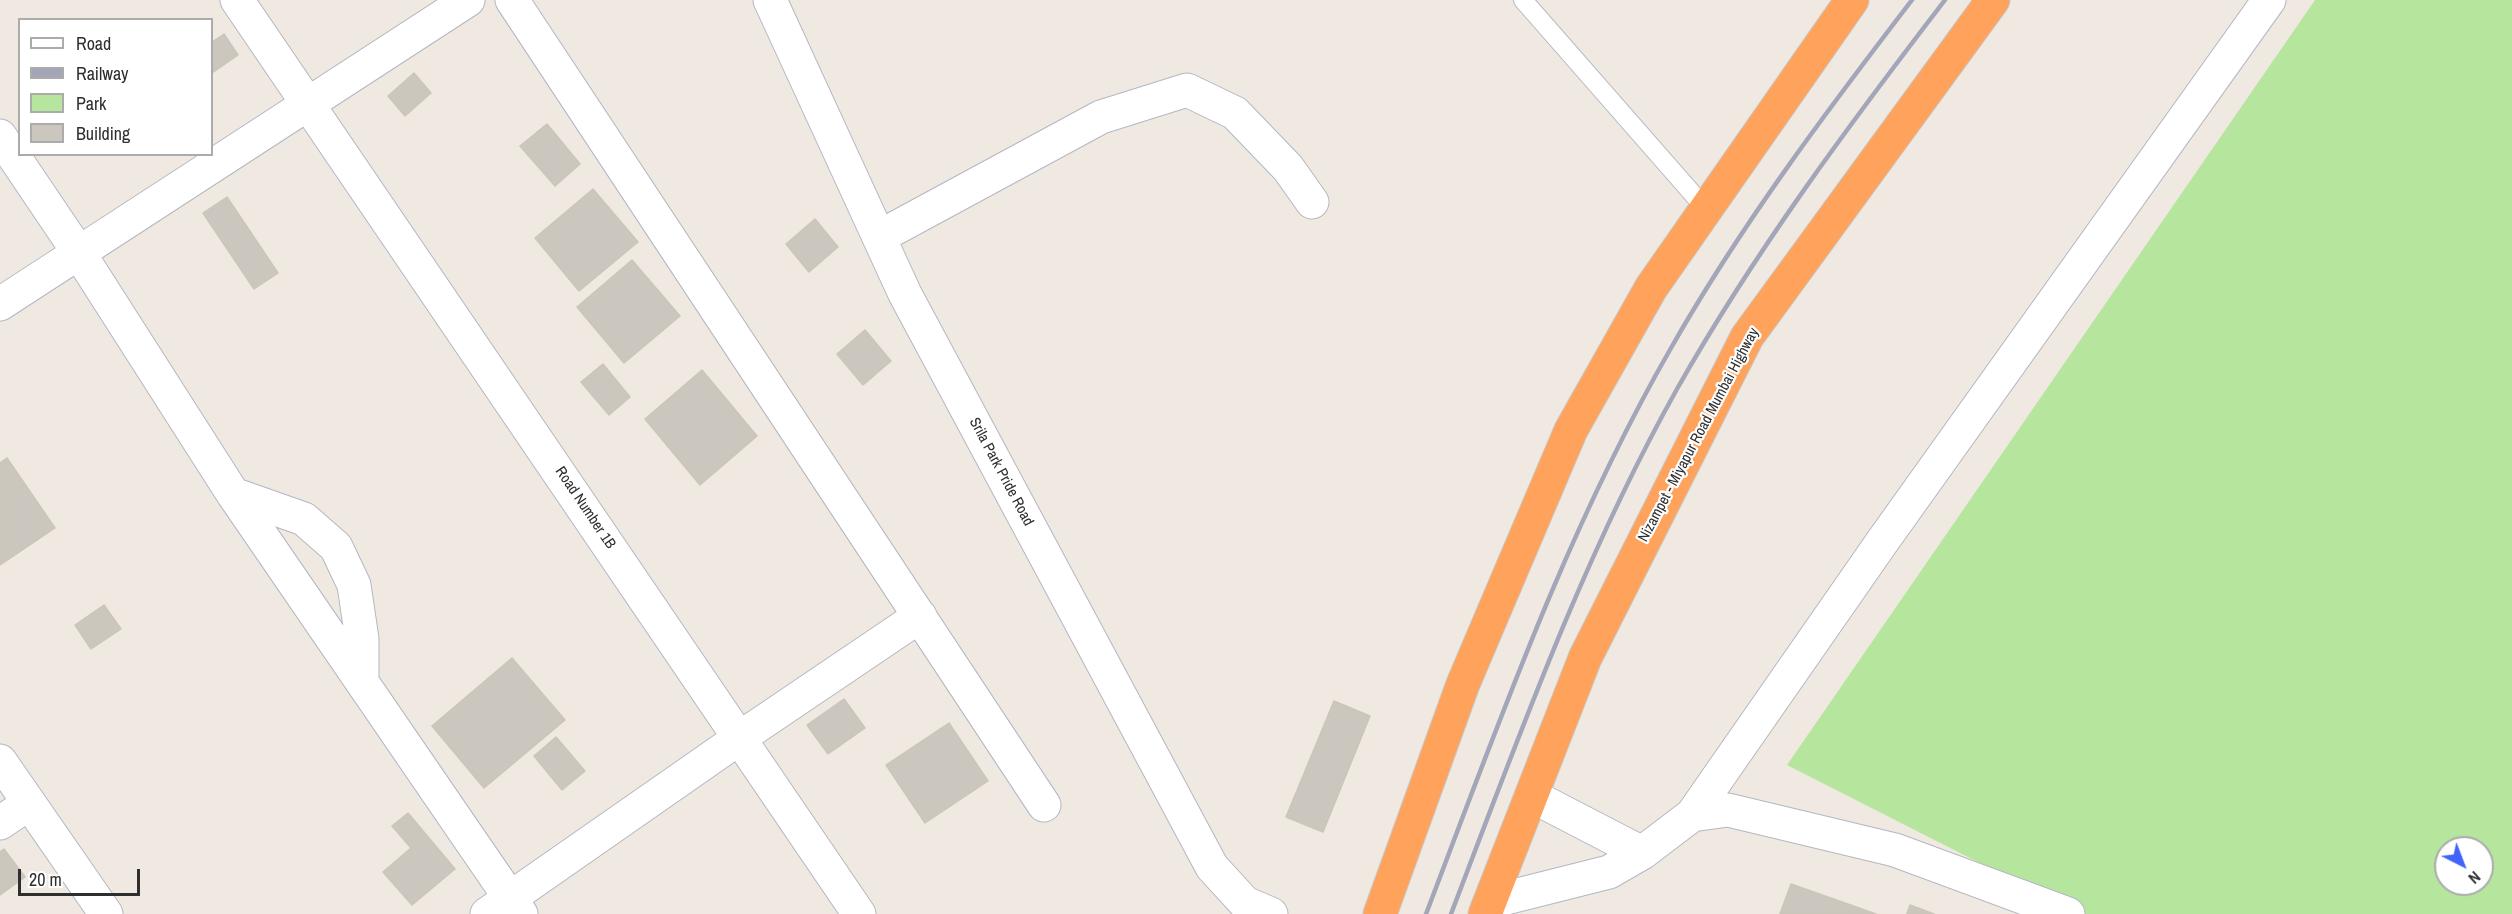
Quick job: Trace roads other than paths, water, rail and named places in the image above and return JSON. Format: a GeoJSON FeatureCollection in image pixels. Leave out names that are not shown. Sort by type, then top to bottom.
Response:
{"type":"FeatureCollection","features":[{"type":"Feature","properties":{"kind":"highway"},"geometry":{"type":"LineString","coordinates":[[1380,914],[1463,684],[1571,430],[1652,288],[1852,0]]}},
{"type":"Feature","properties":{"kind":"highway","name":"Nizampet - Miyapur Road Mumbai Highway"},"geometry":{"type":"LineString","coordinates":[[1488,908],[1585,658],[1747,337],[1993,0]]}},
{"type":"Feature","properties":{"kind":"street","name":"Road Number 1B"},"geometry":{"type":"LineString","coordinates":[[237,0],[741,737],[859,914]]}},
{"type":"Feature","properties":{"kind":"street"},"geometry":{"type":"LineString","coordinates":[[0,304],[468,0]]}},
{"type":"Feature","properties":{"kind":"street"},"geometry":{"type":"LineString","coordinates":[[512,0],[1044,805]]}},
{"type":"Feature","properties":{"kind":"street","name":"Srila Park Pride Road"},"geometry":{"type":"LineString","coordinates":[[770,0],[906,294],[1212,867],[1245,903],[1271,914]]}},
{"type":"Feature","properties":{"kind":"street"},"geometry":{"type":"LineString","coordinates":[[1488,908],[1609,872],[1642,854],[1692,815],[1875,552],[2269,0]]}},
{"type":"Feature","properties":{"kind":"street"},"geometry":{"type":"LineString","coordinates":[[879,237],[1101,117],[1187,90],[1235,112],[1288,168],[1312,202]]}},
{"type":"Feature","properties":{"kind":"street"},"geometry":{"type":"LineString","coordinates":[[0,136],[79,253],[233,494],[362,681],[506,909],[741,737],[920,616]]}},
{"type":"Feature","properties":{"kind":"street"},"geometry":{"type":"LineString","coordinates":[[233,494],[304,519],[336,547],[354,585],[362,639],[362,681]]}},
{"type":"Feature","properties":{"kind":"street"},"geometry":{"type":"LineString","coordinates":[[0,761],[106,914]]}},
{"type":"Feature","properties":{"kind":"street"},"geometry":{"type":"LineString","coordinates":[[1532,796],[1642,854]]}},
{"type":"Feature","properties":{"kind":"street"},"geometry":{"type":"LineString","coordinates":[[0,823],[28,804]]}},
{"type":"Feature","properties":{"kind":"street"},"geometry":{"type":"LineString","coordinates":[[1692,815],[1728,810],[1895,850],[2068,914]]}},
{"type":"Feature","properties":{"kind":"lane"},"geometry":{"type":"LineString","coordinates":[[1523,0],[1706,209]]}},
{"type":"Feature","properties":{"kind":"railway"},"geometry":{"type":"LineString","coordinates":[[1426,914],[1537,626],[1567,555],[1634,416],[1698,302],[1755,213],[1816,127],[1912,0]]}},
{"type":"Feature","properties":{"kind":"railway"},"geometry":{"type":"LineString","coordinates":[[1451,914],[1528,713],[1583,581],[1643,452],[1677,389],[1738,288],[1804,190],[1945,0]]}}]}
